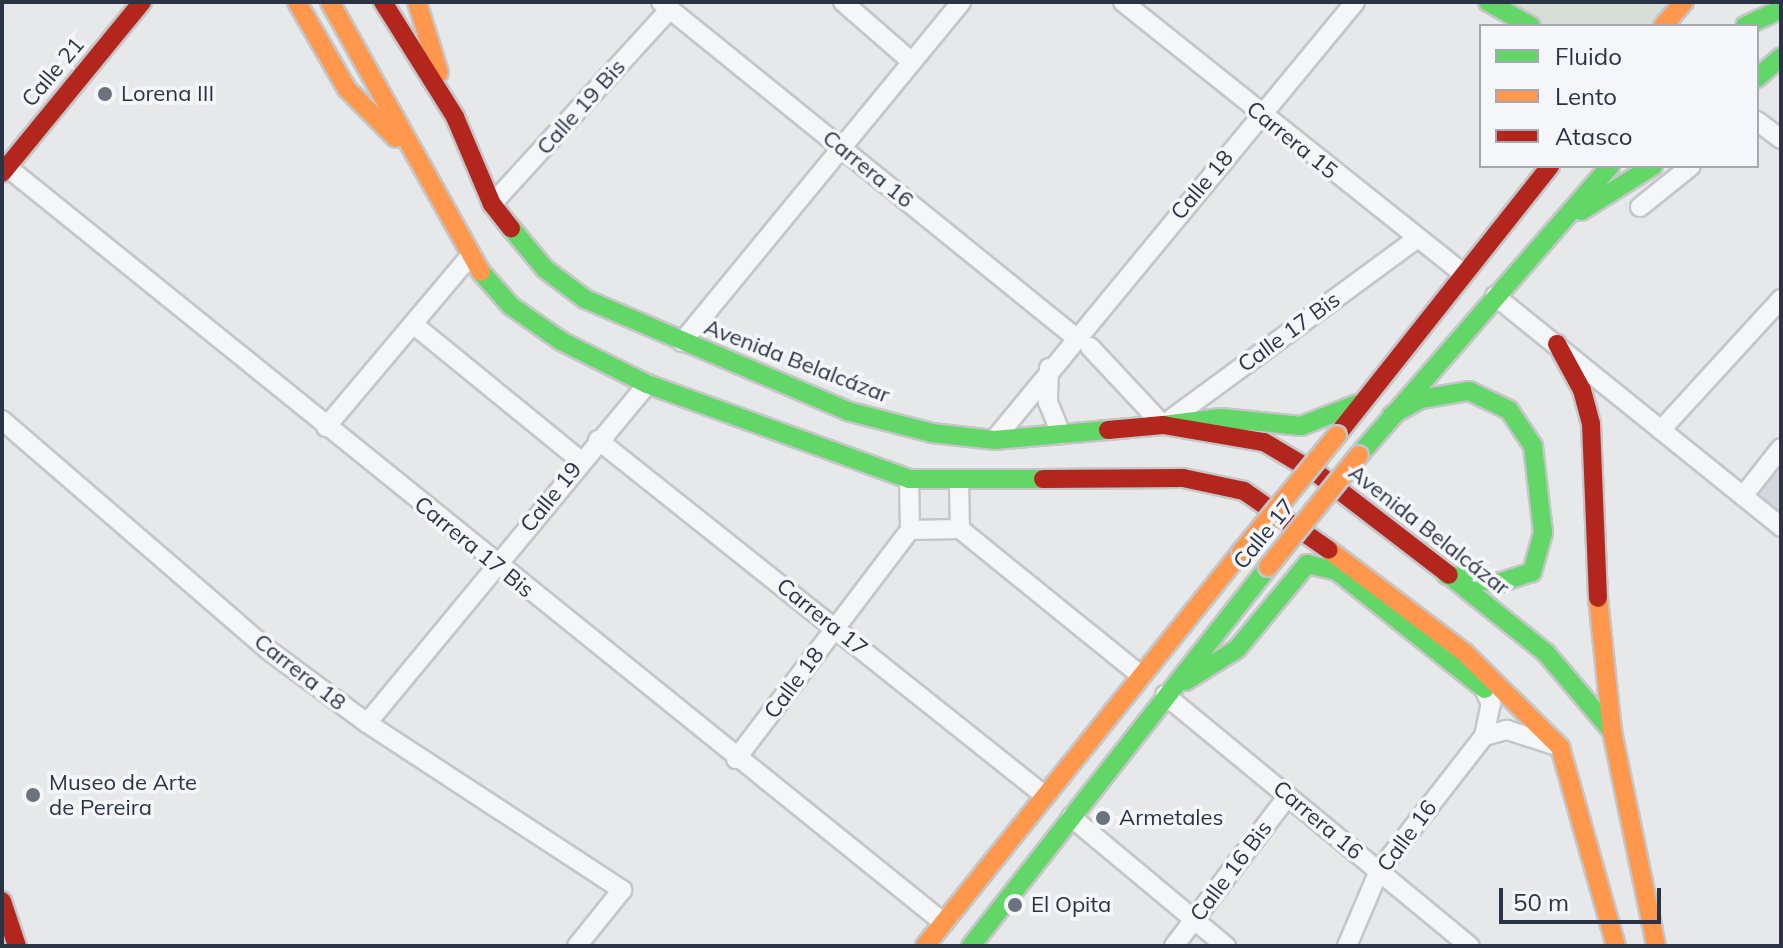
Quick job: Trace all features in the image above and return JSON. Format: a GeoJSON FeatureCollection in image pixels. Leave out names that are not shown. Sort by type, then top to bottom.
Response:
{"type":"FeatureCollection","features":[{"type":"Feature","properties":{"kind":"main road","name":"Calle 21"},"geometry":{"type":"LineString","coordinates":[[6,160],[142,2]]}},
{"type":"Feature","properties":{"kind":"main road"},"geometry":{"type":"LineString","coordinates":[[297,2],[347,89],[414,155]]}},
{"type":"Feature","properties":{"kind":"main road"},"geometry":{"type":"LineString","coordinates":[[330,2],[469,257],[511,306],[561,341],[647,384],[909,479],[959,483],[1183,478],[1244,491],[1290,520],[1465,653],[1560,747],[1616,946]]}},
{"type":"Feature","properties":{"kind":"main road","name":"Avenida Belalcázar"},"geometry":{"type":"LineString","coordinates":[[383,2],[455,117],[492,204],[545,269],[585,299],[847,411],[932,433],[994,440],[1163,425],[1264,442],[1291,455],[1546,653],[1612,731],[1656,946]]}},
{"type":"Feature","properties":{"kind":"main road"},"geometry":{"type":"LineString","coordinates":[[417,2],[455,117]]}},
{"type":"Feature","properties":{"kind":"main road"},"geometry":{"type":"LineString","coordinates":[[1665,24],[1684,2]]}},
{"type":"Feature","properties":{"kind":"main road"},"geometry":{"type":"LineString","coordinates":[[1734,24],[1753,2]]}},
{"type":"Feature","properties":{"kind":"main road"},"geometry":{"type":"LineString","coordinates":[[1490,3],[1501,24]]}},
{"type":"Feature","properties":{"kind":"main road"},"geometry":{"type":"LineString","coordinates":[[1490,3],[1527,24]]}},
{"type":"Feature","properties":{"kind":"main road"},"geometry":{"type":"LineString","coordinates":[[1749,24],[1781,9]]}},
{"type":"Feature","properties":{"kind":"main road"},"geometry":{"type":"LineString","coordinates":[[1759,76],[1781,57]]}},
{"type":"Feature","properties":{"kind":"main road"},"geometry":{"type":"LineString","coordinates":[[1464,274],[1518,192],[1525,168]]}},
{"type":"Feature","properties":{"kind":"main road","name":"Calle 17"},"geometry":{"type":"LineString","coordinates":[[925,946],[1140,675],[1337,435],[1378,390],[1464,274],[1548,168]]}},
{"type":"Feature","properties":{"kind":"main road","name":"Calle 17"},"geometry":{"type":"LineString","coordinates":[[972,946],[1165,695],[1359,455],[1608,168]]}},
{"type":"Feature","properties":{"kind":"main road"},"geometry":{"type":"LineString","coordinates":[[1560,223],[1650,168]]}},
{"type":"Feature","properties":{"kind":"main road"},"geometry":{"type":"LineString","coordinates":[[1557,344],[1582,390],[1591,424],[1599,625],[1612,731]]}},
{"type":"Feature","properties":{"kind":"main road"},"geometry":{"type":"LineString","coordinates":[[1163,425],[1221,418],[1301,426],[1344,413],[1378,390]]}},
{"type":"Feature","properties":{"kind":"main road"},"geometry":{"type":"LineString","coordinates":[[1392,415],[1421,399],[1469,391],[1509,410],[1533,446],[1543,533],[1532,572],[1499,583],[1447,575]]}},
{"type":"Feature","properties":{"kind":"main road"},"geometry":{"type":"LineString","coordinates":[[1165,695],[1237,649],[1307,564],[1337,571],[1485,689]]}},
{"type":"Feature","properties":{"kind":"main road"},"geometry":{"type":"LineString","coordinates":[[2,901],[17,946]]}},
{"type":"Feature","properties":{"kind":"street"},"geometry":{"type":"LineString","coordinates":[[843,2],[912,62]]}},
{"type":"Feature","properties":{"kind":"street"},"geometry":{"type":"LineString","coordinates":[[682,342],[961,2]]}},
{"type":"Feature","properties":{"kind":"street","name":"Carrera 15"},"geometry":{"type":"LineString","coordinates":[[1123,2],[1415,240],[1464,274]]}},
{"type":"Feature","properties":{"kind":"street","name":"Calle 18"},"geometry":{"type":"LineString","coordinates":[[994,440],[1049,368],[1082,342],[1261,114],[1355,2]]}},
{"type":"Feature","properties":{"kind":"street","name":"Carrera 16"},"geometry":{"type":"LineString","coordinates":[[665,6],[1082,342],[1163,425]]}},
{"type":"Feature","properties":{"kind":"street","name":"Calle 19 Bis"},"geometry":{"type":"LineString","coordinates":[[492,204],[665,6]]}},
{"type":"Feature","properties":{"kind":"street"},"geometry":{"type":"LineString","coordinates":[[1759,122],[1781,139]]}},
{"type":"Feature","properties":{"kind":"street","name":"Carrera 17 Bis"},"geometry":{"type":"LineString","coordinates":[[6,160],[326,427],[944,923]]}},
{"type":"Feature","properties":{"kind":"street"},"geometry":{"type":"LineString","coordinates":[[1640,207],[1689,168]]}},
{"type":"Feature","properties":{"kind":"street","name":"Calle 17 Bis"},"geometry":{"type":"LineString","coordinates":[[1163,425],[1415,240]]}},
{"type":"Feature","properties":{"kind":"street"},"geometry":{"type":"LineString","coordinates":[[326,427],[469,257]]}},
{"type":"Feature","properties":{"kind":"street"},"geometry":{"type":"LineString","coordinates":[[1495,296],[1781,527]]}},
{"type":"Feature","properties":{"kind":"street"},"geometry":{"type":"LineString","coordinates":[[1661,430],[1781,299]]}},
{"type":"Feature","properties":{"kind":"street"},"geometry":{"type":"LineString","coordinates":[[413,324],[581,461]]}},
{"type":"Feature","properties":{"kind":"street"},"geometry":{"type":"LineString","coordinates":[[1049,368],[1048,402],[1061,434]]}},
{"type":"Feature","properties":{"kind":"street","name":"Calle 19"},"geometry":{"type":"LineString","coordinates":[[367,723],[647,384]]}},
{"type":"Feature","properties":{"kind":"street","name":"Carrera 18"},"geometry":{"type":"LineString","coordinates":[[2,420],[267,649],[367,723],[622,890],[577,946]]}},
{"type":"Feature","properties":{"kind":"street","name":"Carrera 17"},"geometry":{"type":"LineString","coordinates":[[598,440],[1044,795]]}},
{"type":"Feature","properties":{"kind":"street"},"geometry":{"type":"LineString","coordinates":[[1743,496],[1781,448]]}},
{"type":"Feature","properties":{"kind":"street"},"geometry":{"type":"LineString","coordinates":[[909,479],[910,530],[960,529],[1140,675]]}},
{"type":"Feature","properties":{"kind":"street"},"geometry":{"type":"LineString","coordinates":[[959,483],[960,529]]}},
{"type":"Feature","properties":{"kind":"street","name":"Calle 18"},"geometry":{"type":"LineString","coordinates":[[736,759],[910,530]]}},
{"type":"Feature","properties":{"kind":"street"},"geometry":{"type":"LineString","coordinates":[[1465,653],[1491,704],[1484,736],[1507,730],[1560,747]]}},
{"type":"Feature","properties":{"kind":"street","name":"Carrera 16"},"geometry":{"type":"LineString","coordinates":[[1165,695],[1470,946]]}},
{"type":"Feature","properties":{"kind":"street","name":"Calle 16"},"geometry":{"type":"LineString","coordinates":[[1347,946],[1379,871],[1484,736]]}},
{"type":"Feature","properties":{"kind":"street","name":"Calle 16 Bis"},"geometry":{"type":"LineString","coordinates":[[1174,946],[1288,796]]}},
{"type":"Feature","properties":{"kind":"street"},"geometry":{"type":"LineString","coordinates":[[1071,817],[1226,946]]}},
{"type":"Feature","properties":{"kind":"shaded area"},"geometry":{"type":"Polygon","coordinates":[[[1508,2],[1683,2],[1664,24],[1537,24],[1508,2]]]}},
{"type":"Feature","properties":{"kind":"shaded area"},"geometry":{"type":"Polygon","coordinates":[[[1781,448],[1781,527],[1743,496],[1781,448]]]}},
{"type":"Feature","properties":{"kind":"traffic: fast"},"geometry":{"type":"LineString","coordinates":[[1488,2],[1527,24]]}},
{"type":"Feature","properties":{"kind":"traffic: fast"},"geometry":{"type":"LineString","coordinates":[[1749,24],[1781,9]]}},
{"type":"Feature","properties":{"kind":"traffic: fast"},"geometry":{"type":"LineString","coordinates":[[1759,76],[1781,57]]}},
{"type":"Feature","properties":{"kind":"traffic: fast"},"geometry":{"type":"LineString","coordinates":[[1359,455],[1608,168]]}},
{"type":"Feature","properties":{"kind":"traffic: fast"},"geometry":{"type":"LineString","coordinates":[[1581,211],[1650,168]]}},
{"type":"Feature","properties":{"kind":"traffic: fast"},"geometry":{"type":"LineString","coordinates":[[511,228],[545,269],[585,299],[847,411],[932,433],[994,440],[1108,430]]}},
{"type":"Feature","properties":{"kind":"traffic: fast"},"geometry":{"type":"LineString","coordinates":[[481,272],[511,306],[561,341],[647,384],[909,479],[1043,479]]}},
{"type":"Feature","properties":{"kind":"traffic: fast"},"geometry":{"type":"LineString","coordinates":[[1392,415],[1421,399],[1469,391],[1509,410],[1533,446],[1543,533],[1532,572],[1499,583],[1447,575]]}},
{"type":"Feature","properties":{"kind":"traffic: fast"},"geometry":{"type":"LineString","coordinates":[[1163,425],[1221,418],[1301,426],[1357,404]]}},
{"type":"Feature","properties":{"kind":"traffic: fast"},"geometry":{"type":"LineString","coordinates":[[1186,681],[1237,649],[1307,564],[1337,571],[1485,689]]}},
{"type":"Feature","properties":{"kind":"traffic: fast"},"geometry":{"type":"LineString","coordinates":[[971,946],[1268,567]]}},
{"type":"Feature","properties":{"kind":"traffic: fast"},"geometry":{"type":"LineString","coordinates":[[1449,575],[1546,653],[1612,731]]}},
{"type":"Feature","properties":{"kind":"traffic: slow"},"geometry":{"type":"LineString","coordinates":[[297,2],[347,89],[396,138]]}},
{"type":"Feature","properties":{"kind":"traffic: slow"},"geometry":{"type":"LineString","coordinates":[[330,2],[481,272]]}},
{"type":"Feature","properties":{"kind":"traffic: slow"},"geometry":{"type":"LineString","coordinates":[[417,2],[439,73]]}},
{"type":"Feature","properties":{"kind":"traffic: slow"},"geometry":{"type":"LineString","coordinates":[[1665,24],[1684,2]]}},
{"type":"Feature","properties":{"kind":"traffic: slow"},"geometry":{"type":"LineString","coordinates":[[1241,552],[1337,435]]}},
{"type":"Feature","properties":{"kind":"traffic: slow"},"geometry":{"type":"LineString","coordinates":[[1268,567],[1359,455]]}},
{"type":"Feature","properties":{"kind":"traffic: slow"},"geometry":{"type":"LineString","coordinates":[[1329,550],[1465,653],[1560,747],[1616,946]]}},
{"type":"Feature","properties":{"kind":"traffic: slow"},"geometry":{"type":"LineString","coordinates":[[925,946],[1241,552]]}},
{"type":"Feature","properties":{"kind":"traffic: slow"},"geometry":{"type":"LineString","coordinates":[[1598,598],[1612,731],[1656,946]]}},
{"type":"Feature","properties":{"kind":"traffic: jam"},"geometry":{"type":"LineString","coordinates":[[2,173],[142,2]]}},
{"type":"Feature","properties":{"kind":"traffic: jam"},"geometry":{"type":"LineString","coordinates":[[383,2],[455,117],[492,204],[511,228]]}},
{"type":"Feature","properties":{"kind":"traffic: jam"},"geometry":{"type":"LineString","coordinates":[[1337,435],[1548,168]]}},
{"type":"Feature","properties":{"kind":"traffic: jam"},"geometry":{"type":"LineString","coordinates":[[1557,344],[1582,390],[1591,424],[1598,598]]}},
{"type":"Feature","properties":{"kind":"traffic: jam"},"geometry":{"type":"LineString","coordinates":[[1108,430],[1163,425],[1264,442],[1318,474],[1449,575]]}},
{"type":"Feature","properties":{"kind":"traffic: jam"},"geometry":{"type":"LineString","coordinates":[[1043,479],[1183,478],[1244,491],[1329,550]]}},
{"type":"Feature","properties":{"kind":"traffic: jam"},"geometry":{"type":"LineString","coordinates":[[2,901],[17,946]]}},
{"type":"Feature","properties":{"kind":"place","name":"Lorena III"},"geometry":{"type":"Point","coordinates":[105,94]}},
{"type":"Feature","properties":{"kind":"place","name":"Museo de Arte de Pereira"},"geometry":{"type":"Point","coordinates":[33,795]}},
{"type":"Feature","properties":{"kind":"place","name":"Armetales"},"geometry":{"type":"Point","coordinates":[1103,818]}},
{"type":"Feature","properties":{"kind":"place","name":"El Opita"},"geometry":{"type":"Point","coordinates":[1015,905]}}]}
